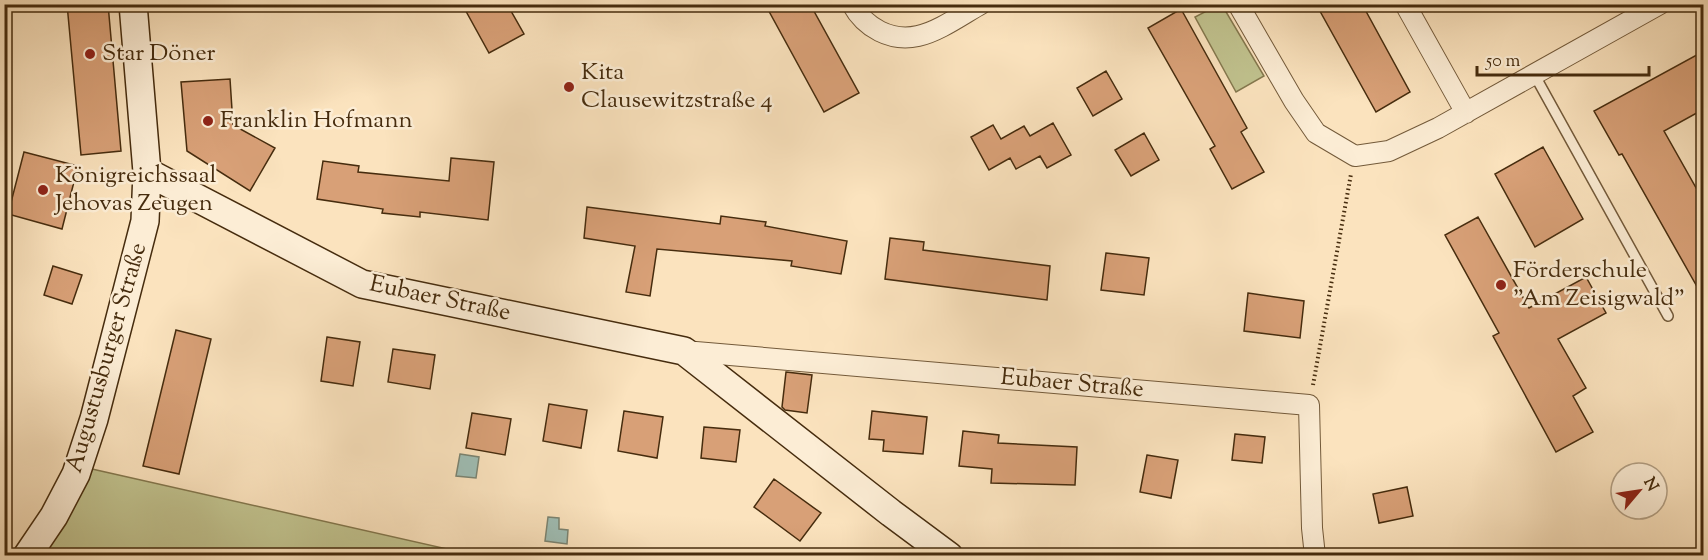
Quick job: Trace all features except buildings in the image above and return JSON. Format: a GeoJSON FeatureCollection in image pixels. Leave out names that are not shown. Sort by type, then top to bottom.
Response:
{"type":"FeatureCollection","features":[{"type":"Feature","properties":{"kind":"street","name":"Augustusburger Straße"},"geometry":{"type":"LineString","coordinates":[[27,555],[65,496],[76,474],[124,308],[145,222],[147,172],[133,4]]}},
{"type":"Feature","properties":{"kind":"street"},"geometry":{"type":"LineString","coordinates":[[852,4],[858,16],[876,30],[894,37],[918,36],[981,4]]}},
{"type":"Feature","properties":{"kind":"street"},"geometry":{"type":"LineString","coordinates":[[1238,4],[1294,101],[1316,133],[1355,156],[1389,151],[1438,128],[1660,4]]}},
{"type":"Feature","properties":{"kind":"street"},"geometry":{"type":"LineString","coordinates":[[1405,4],[1466,112]]}},
{"type":"Feature","properties":{"kind":"street","name":"Eubaer Straße"},"geometry":{"type":"LineString","coordinates":[[147,172],[363,284],[684,351],[1309,405]]}},
{"type":"Feature","properties":{"kind":"street","name":"Eubaer Straße"},"geometry":{"type":"LineString","coordinates":[[684,351],[891,513],[949,555]]}},
{"type":"Feature","properties":{"kind":"street"},"geometry":{"type":"LineString","coordinates":[[1309,405],[1312,528],[1315,555]]}},
{"type":"Feature","properties":{"kind":"lane"},"geometry":{"type":"LineString","coordinates":[[1533,74],[1668,316]]}},
{"type":"Feature","properties":{"kind":"path"},"geometry":{"type":"LineString","coordinates":[[1309,405],[1355,156]]}},
{"type":"Feature","properties":{"kind":"green space"},"geometry":{"type":"Polygon","coordinates":[[[1222,5],[1264,76],[1236,92],[1195,17],[1222,5]]]}},
{"type":"Feature","properties":{"kind":"green space"},"geometry":{"type":"Polygon","coordinates":[[[92,469],[465,553],[465,555],[32,556],[92,469]]]}},
{"type":"Feature","properties":{"kind":"water"},"geometry":{"type":"Polygon","coordinates":[[[460,454],[479,457],[476,478],[456,476],[460,454]]]}},
{"type":"Feature","properties":{"kind":"water"},"geometry":{"type":"Polygon","coordinates":[[[548,517],[559,518],[559,529],[568,530],[567,544],[545,541],[548,517]]]}},
{"type":"Feature","properties":{"kind":"place","name":"Star Döner"},"geometry":{"type":"Point","coordinates":[90,54]}},
{"type":"Feature","properties":{"kind":"place","name":"Kita Clausewitzstraße 4"},"geometry":{"type":"Point","coordinates":[569,87]}},
{"type":"Feature","properties":{"kind":"place","name":"Franklin Hofmann"},"geometry":{"type":"Point","coordinates":[208,121]}},
{"type":"Feature","properties":{"kind":"place","name":"Königreichssaal Jehovas Zeugen"},"geometry":{"type":"Point","coordinates":[43,190]}},
{"type":"Feature","properties":{"kind":"place","name":"Förderschule \"Am Zeisigwald\""},"geometry":{"type":"Point","coordinates":[1501,285]}}]}
